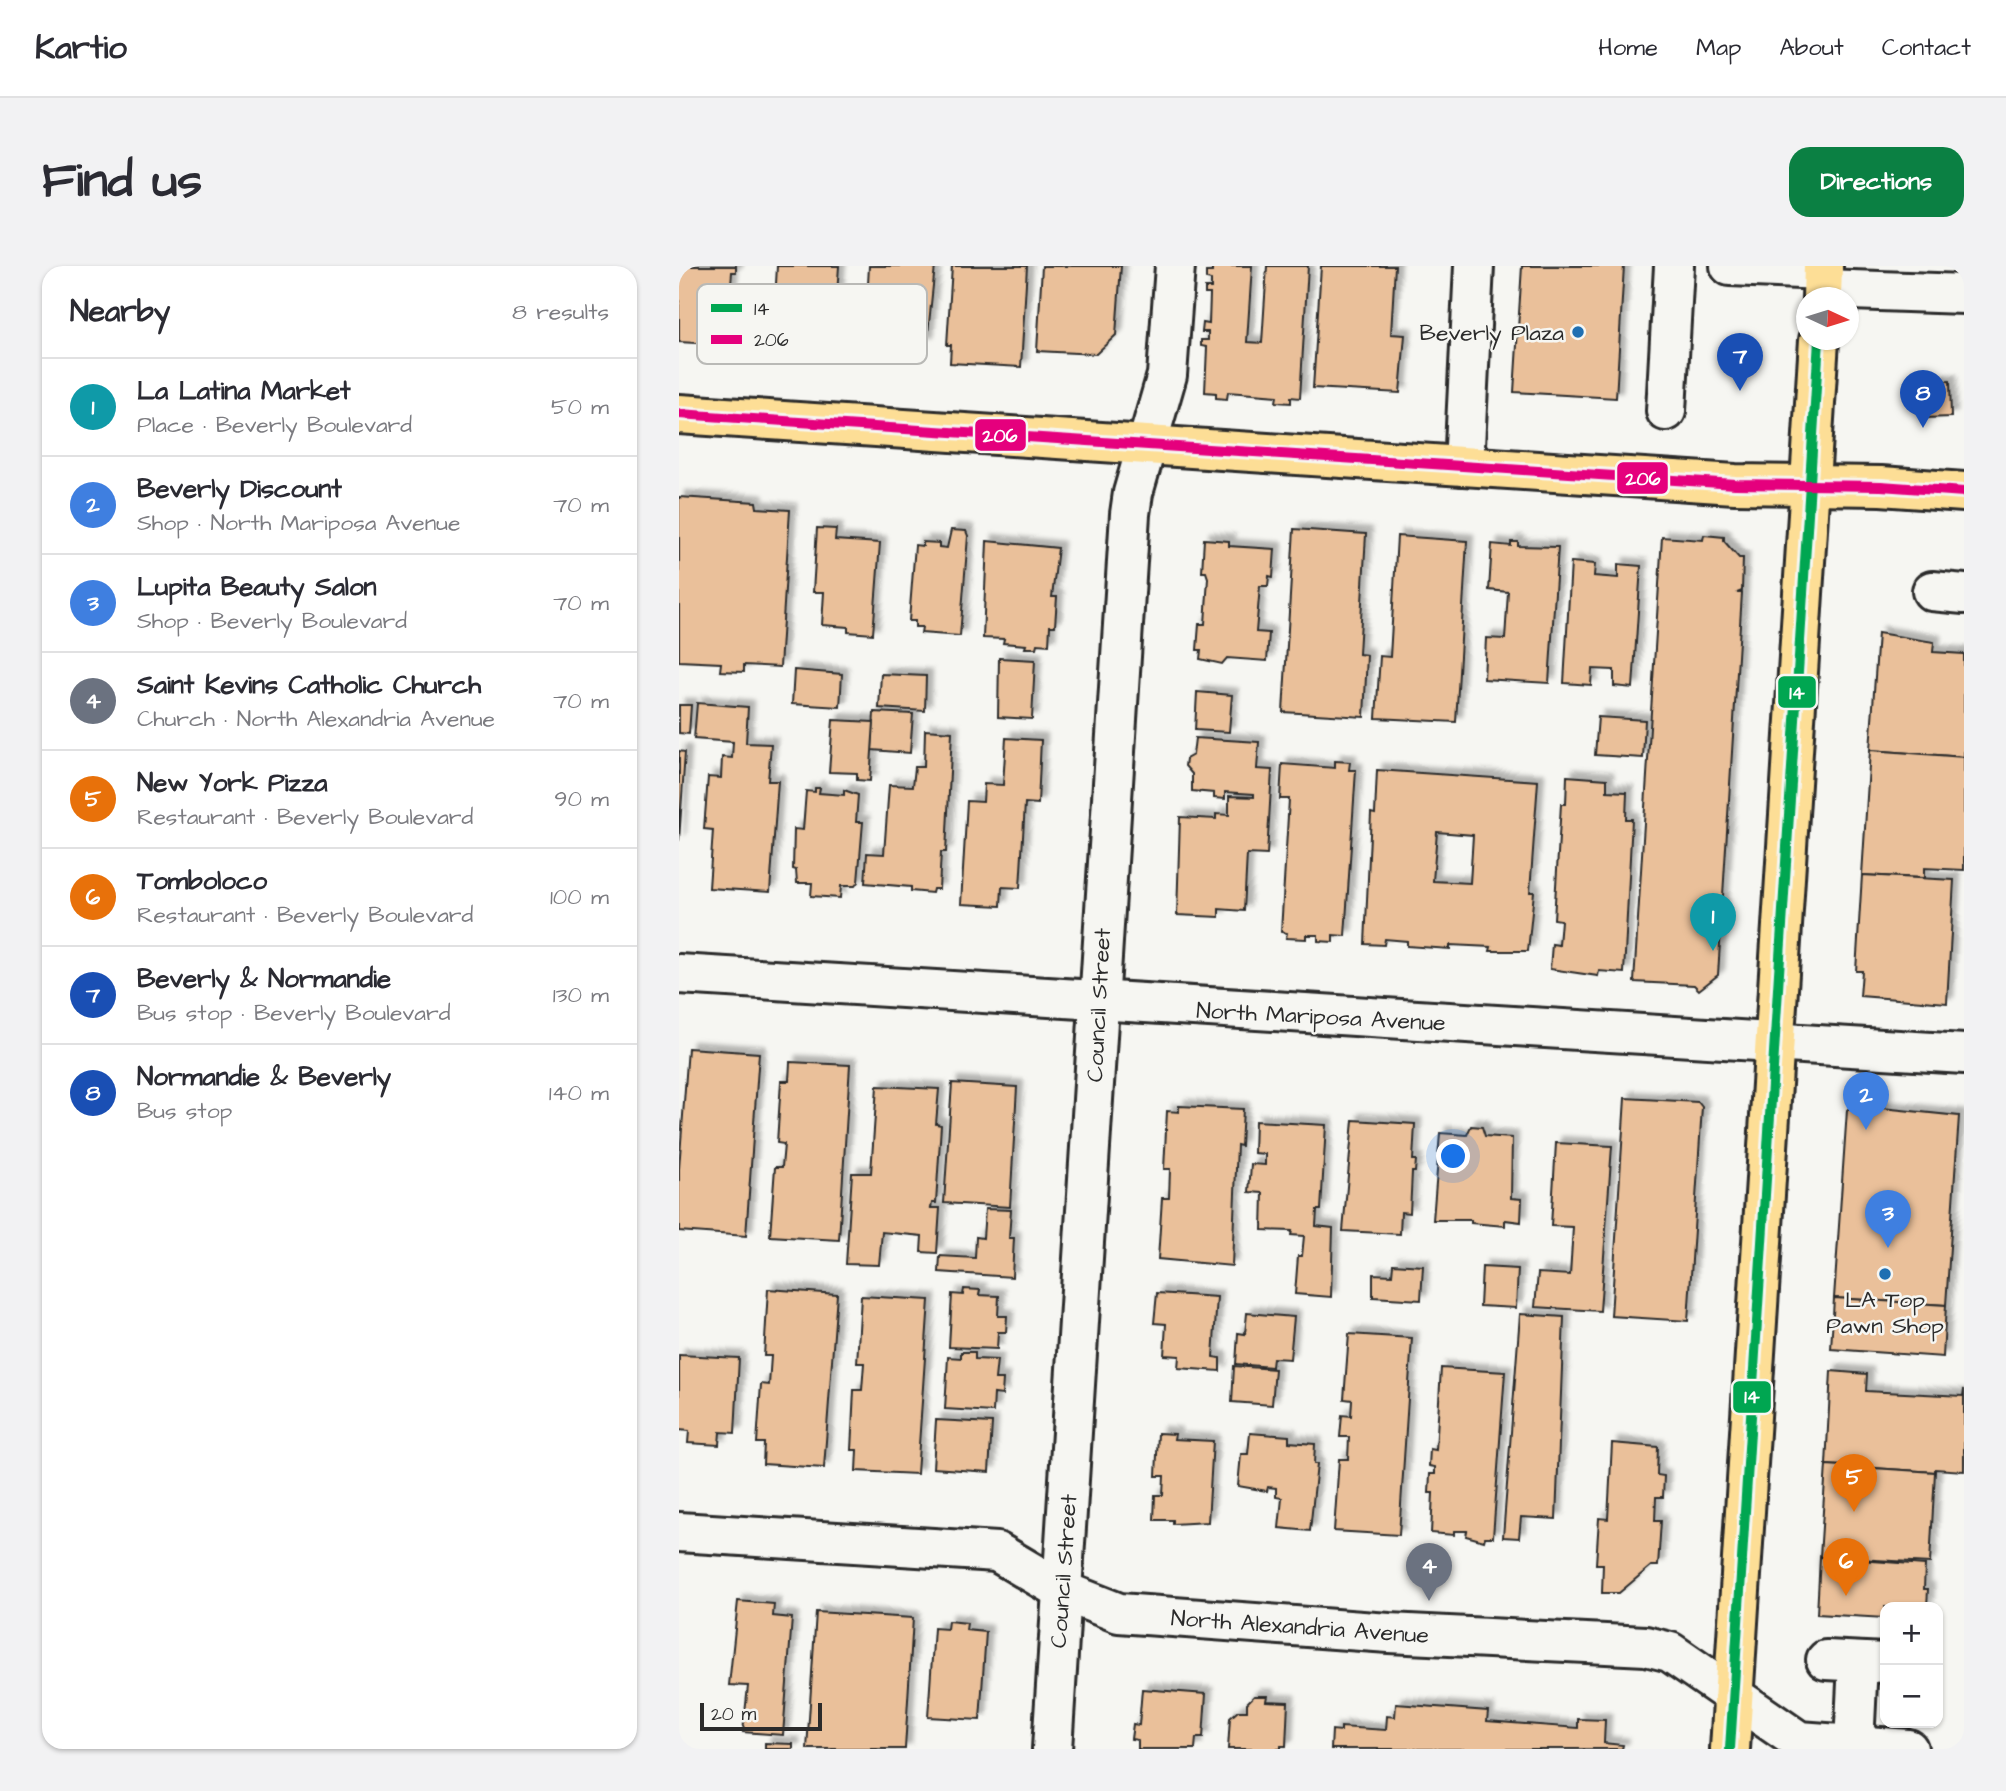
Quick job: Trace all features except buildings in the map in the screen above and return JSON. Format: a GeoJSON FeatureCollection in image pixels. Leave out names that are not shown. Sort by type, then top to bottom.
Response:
{"type":"FeatureCollection","features":[{"type":"Feature","properties":{"kind":"main road"},"geometry":{"type":"LineString","coordinates":[[1730,1749],[1818,350]]}},
{"type":"Feature","properties":{"kind":"main road"},"geometry":{"type":"LineString","coordinates":[[679,414],[1464,466],[1964,492]]}},
{"type":"Feature","properties":{"kind":"street","name":"Council Street"},"geometry":{"type":"LineString","coordinates":[[1052,1749],[1130,514],[1167,375],[1175,266]]}},
{"type":"Feature","properties":{"kind":"street"},"geometry":{"type":"LineString","coordinates":[[1464,466],[1474,266]]}},
{"type":"Feature","properties":{"kind":"street"},"geometry":{"type":"LineString","coordinates":[[1666,411],[1674,266]]}},
{"type":"Feature","properties":{"kind":"street"},"geometry":{"type":"LineString","coordinates":[[1730,266],[1823,281],[1964,294]]}},
{"type":"Feature","properties":{"kind":"street","name":"North Mariposa Avenue"},"geometry":{"type":"LineString","coordinates":[[679,974],[1964,1054]]}},
{"type":"Feature","properties":{"kind":"street","name":"North Alexandria Avenue"},"geometry":{"type":"LineString","coordinates":[[679,1532],[997,1552],[1063,1591],[1119,1613],[1389,1633],[1646,1646],[1670,1652],[1799,1741],[1908,1749]]}},
{"type":"Feature","properties":{"kind":"street"},"geometry":{"type":"LineString","coordinates":[[1854,1745],[1857,1662]]}},
{"type":"Feature","properties":{"kind":"transit line","name":"14"},"geometry":{"type":"LineString","coordinates":[[1730,1749],[1818,350]]}},
{"type":"Feature","properties":{"kind":"transit line","name":"206"},"geometry":{"type":"LineString","coordinates":[[679,414],[1735,484],[1881,486],[1964,492]]}},
{"type":"Feature","properties":{"kind":"place","name":"Beverly Plaza"},"geometry":{"type":"Point","coordinates":[1578,332]}},
{"type":"Feature","properties":{"kind":"place","name":"Beverly & Normandie"},"geometry":{"type":"Point","coordinates":[1740,391]}},
{"type":"Feature","properties":{"kind":"place","name":"Normandie & Beverly"},"geometry":{"type":"Point","coordinates":[1923,428]}},
{"type":"Feature","properties":{"kind":"place","name":"La Latina Market"},"geometry":{"type":"Point","coordinates":[1713,951]}},
{"type":"Feature","properties":{"kind":"place","name":"Beverly Discount"},"geometry":{"type":"Point","coordinates":[1866,1130]}},
{"type":"Feature","properties":{"kind":"place","name":"Lupita Beauty Salon"},"geometry":{"type":"Point","coordinates":[1888,1248]}},
{"type":"Feature","properties":{"kind":"place","name":"LA Top Pawn Shop"},"geometry":{"type":"Point","coordinates":[1885,1274]}},
{"type":"Feature","properties":{"kind":"place","name":"New York Pizza"},"geometry":{"type":"Point","coordinates":[1854,1512]}},
{"type":"Feature","properties":{"kind":"place","name":"Tomboloco"},"geometry":{"type":"Point","coordinates":[1846,1596]}},
{"type":"Feature","properties":{"kind":"place","name":"Saint Kevins Catholic Church"},"geometry":{"type":"Point","coordinates":[1429,1601]}}]}
